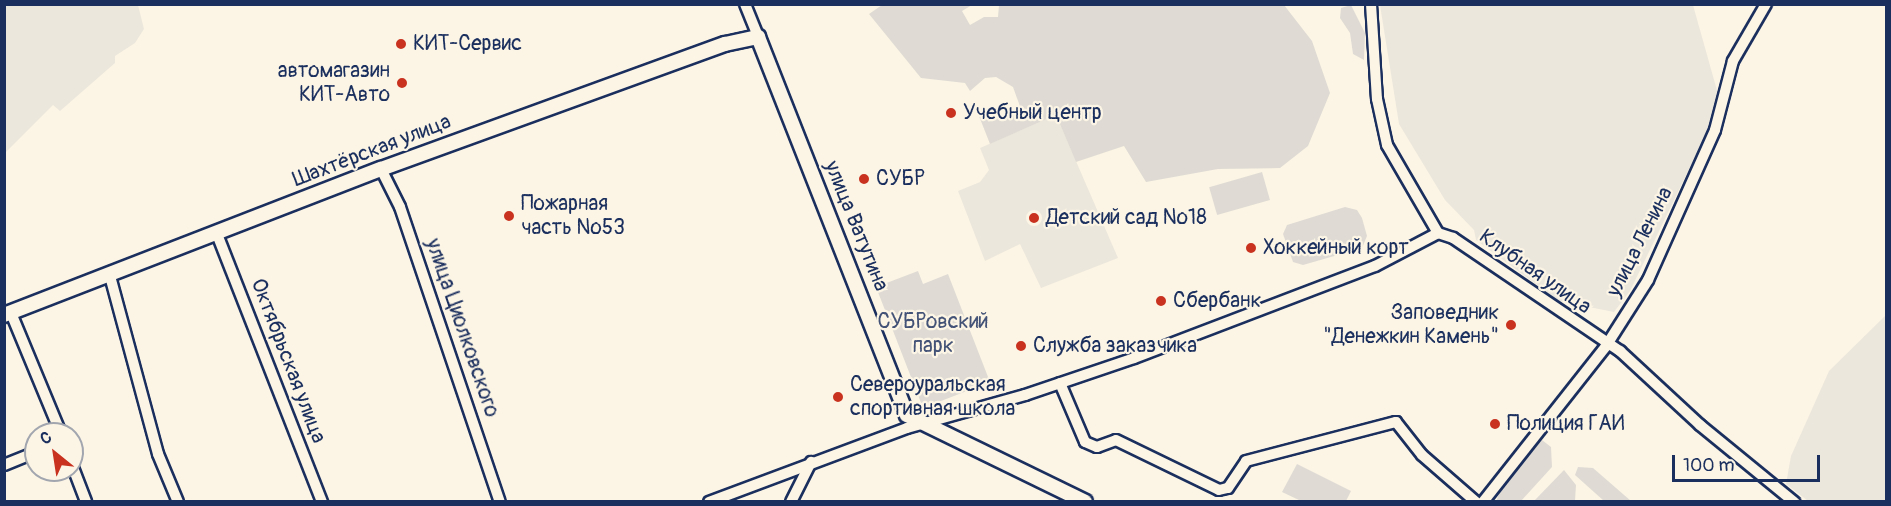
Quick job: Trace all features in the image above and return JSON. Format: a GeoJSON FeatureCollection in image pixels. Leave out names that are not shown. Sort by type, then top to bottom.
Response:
{"type":"FeatureCollection","features":[{"type":"Feature","properties":{"kind":"main road","name":"Шахтёрская улица"},"geometry":{"type":"LineString","coordinates":[[8,314],[381,169],[725,44],[758,37]]}},
{"type":"Feature","properties":{"kind":"main road","name":"улица Ватутина"},"geometry":{"type":"LineString","coordinates":[[758,37],[907,415],[1085,501]]}},
{"type":"Feature","properties":{"kind":"street"},"geometry":{"type":"LineString","coordinates":[[745,4],[758,37]]}},
{"type":"Feature","properties":{"kind":"street"},"geometry":{"type":"LineString","coordinates":[[709,501],[812,462],[1060,383],[1375,266],[1438,233],[1387,145],[1377,99],[1371,4]]}},
{"type":"Feature","properties":{"kind":"street","name":"улица Ленина"},"geometry":{"type":"LineString","coordinates":[[1483,501],[1606,346],[1648,280],[1715,130],[1733,61],[1766,4]]}},
{"type":"Feature","properties":{"kind":"street","name":"улица Циолковского"},"geometry":{"type":"LineString","coordinates":[[381,169],[400,207],[500,501]]}},
{"type":"Feature","properties":{"kind":"street","name":"Клубная улица"},"geometry":{"type":"LineString","coordinates":[[1438,233],[1453,238],[1606,346],[1620,351],[1700,425],[1790,500]]}},
{"type":"Feature","properties":{"kind":"street","name":"Октябрьская улица"},"geometry":{"type":"LineString","coordinates":[[217,234],[322,501]]}},
{"type":"Feature","properties":{"kind":"street"},"geometry":{"type":"LineString","coordinates":[[110,276],[158,454],[178,501]]}},
{"type":"Feature","properties":{"kind":"street"},"geometry":{"type":"LineString","coordinates":[[8,314],[56,422]]}},
{"type":"Feature","properties":{"kind":"street"},"geometry":{"type":"LineString","coordinates":[[1060,383],[1085,442],[1097,447],[1116,440],[1219,490],[1228,488],[1246,461],[1396,422],[1422,455],[1476,501]]}},
{"type":"Feature","properties":{"kind":"street"},"geometry":{"type":"LineString","coordinates":[[4,465],[24,457]]}},
{"type":"Feature","properties":{"kind":"street"},"geometry":{"type":"LineString","coordinates":[[791,501],[812,462]]}},
{"type":"Feature","properties":{"kind":"street"},"geometry":{"type":"LineString","coordinates":[[79,482],[86,501]]}},
{"type":"Feature","properties":{"kind":"shaded area"},"geometry":{"type":"Polygon","coordinates":[[[5,4],[138,5],[144,29],[135,43],[115,56],[115,63],[60,111],[53,105],[5,153],[5,4]]]}},
{"type":"Feature","properties":{"kind":"shaded area"},"geometry":{"type":"Polygon","coordinates":[[[1380,5],[1693,5],[1718,94],[1706,134],[1630,291],[1614,312],[1559,301],[1476,240],[1474,230],[1445,200],[1399,124],[1380,5]]]}},
{"type":"Feature","properties":{"kind":"shaded area","name":"Детский сад №18"},"geometry":{"type":"Polygon","coordinates":[[[1056,115],[1118,258],[1041,288],[1020,244],[985,261],[958,191],[980,182],[989,170],[980,148],[1056,115]]]}},
{"type":"Feature","properties":{"kind":"shaded area"},"geometry":{"type":"Polygon","coordinates":[[[1886,315],[1886,501],[1808,501],[1786,484],[1791,456],[1829,371],[1886,315]]]}},
{"type":"Feature","properties":{"kind":"green space"},"geometry":{"type":"Polygon","coordinates":[[[882,5],[972,5],[962,11],[970,25],[984,17],[998,17],[999,5],[1284,5],[1312,41],[1330,93],[1308,146],[1280,168],[1218,169],[1146,182],[1124,146],[1076,162],[1056,115],[990,144],[977,111],[1002,119],[1022,112],[1013,87],[996,77],[985,78],[970,91],[965,83],[921,78],[869,14],[882,5]]]}},
{"type":"Feature","properties":{"kind":"green space"},"geometry":{"type":"Polygon","coordinates":[[[1351,5],[1365,33],[1364,60],[1353,54],[1350,33],[1340,18],[1341,8],[1351,5]]]}},
{"type":"Feature","properties":{"kind":"green space"},"geometry":{"type":"Polygon","coordinates":[[[1262,172],[1270,200],[1217,215],[1209,187],[1262,172]]]}},
{"type":"Feature","properties":{"kind":"green space"},"geometry":{"type":"Polygon","coordinates":[[[1345,207],[1357,210],[1362,218],[1367,236],[1362,248],[1303,265],[1293,262],[1283,234],[1287,225],[1345,207]]]}},
{"type":"Feature","properties":{"kind":"green space","name":"СУБРовский парк"},"geometry":{"type":"Polygon","coordinates":[[[918,271],[923,284],[948,274],[990,382],[923,408],[876,287],[918,271]]]}},
{"type":"Feature","properties":{"kind":"green space"},"geometry":{"type":"Polygon","coordinates":[[[1542,440],[1551,447],[1552,467],[1521,501],[1496,502],[1502,485],[1542,440]]]}},
{"type":"Feature","properties":{"kind":"green space"},"geometry":{"type":"Polygon","coordinates":[[[1297,464],[1351,491],[1346,501],[1301,501],[1282,492],[1297,464]]]}},
{"type":"Feature","properties":{"kind":"green space"},"geometry":{"type":"Polygon","coordinates":[[[1578,467],[1593,468],[1631,501],[1604,501],[1575,475],[1578,467]]]}},
{"type":"Feature","properties":{"kind":"green space"},"geometry":{"type":"Polygon","coordinates":[[[1564,470],[1576,485],[1575,501],[1534,501],[1564,470]]]}},
{"type":"Feature","properties":{"kind":"place","name":"КИТ-Сервис"},"geometry":{"type":"Point","coordinates":[401,44]}},
{"type":"Feature","properties":{"kind":"place","name":"автомагазин КИТ-Авто"},"geometry":{"type":"Point","coordinates":[402,83]}},
{"type":"Feature","properties":{"kind":"place","name":"Учебный центр"},"geometry":{"type":"Point","coordinates":[951,113]}},
{"type":"Feature","properties":{"kind":"place","name":"СУБР"},"geometry":{"type":"Point","coordinates":[864,179]}},
{"type":"Feature","properties":{"kind":"place","name":"Пожарная часть №53"},"geometry":{"type":"Point","coordinates":[509,216]}},
{"type":"Feature","properties":{"kind":"place","name":"Детский сад №18"},"geometry":{"type":"Point","coordinates":[1034,218]}},
{"type":"Feature","properties":{"kind":"place","name":"Хоккейный корт"},"geometry":{"type":"Point","coordinates":[1251,248]}},
{"type":"Feature","properties":{"kind":"place","name":"Сбербанк"},"geometry":{"type":"Point","coordinates":[1161,301]}},
{"type":"Feature","properties":{"kind":"place","name":"Заповедник \"Денежкин Камень\""},"geometry":{"type":"Point","coordinates":[1511,325]}},
{"type":"Feature","properties":{"kind":"place","name":"Служба заказчика"},"geometry":{"type":"Point","coordinates":[1021,346]}},
{"type":"Feature","properties":{"kind":"place","name":"Североуральская спортивная школа"},"geometry":{"type":"Point","coordinates":[838,397]}},
{"type":"Feature","properties":{"kind":"place","name":"Полиция ГАИ"},"geometry":{"type":"Point","coordinates":[1495,424]}}]}
